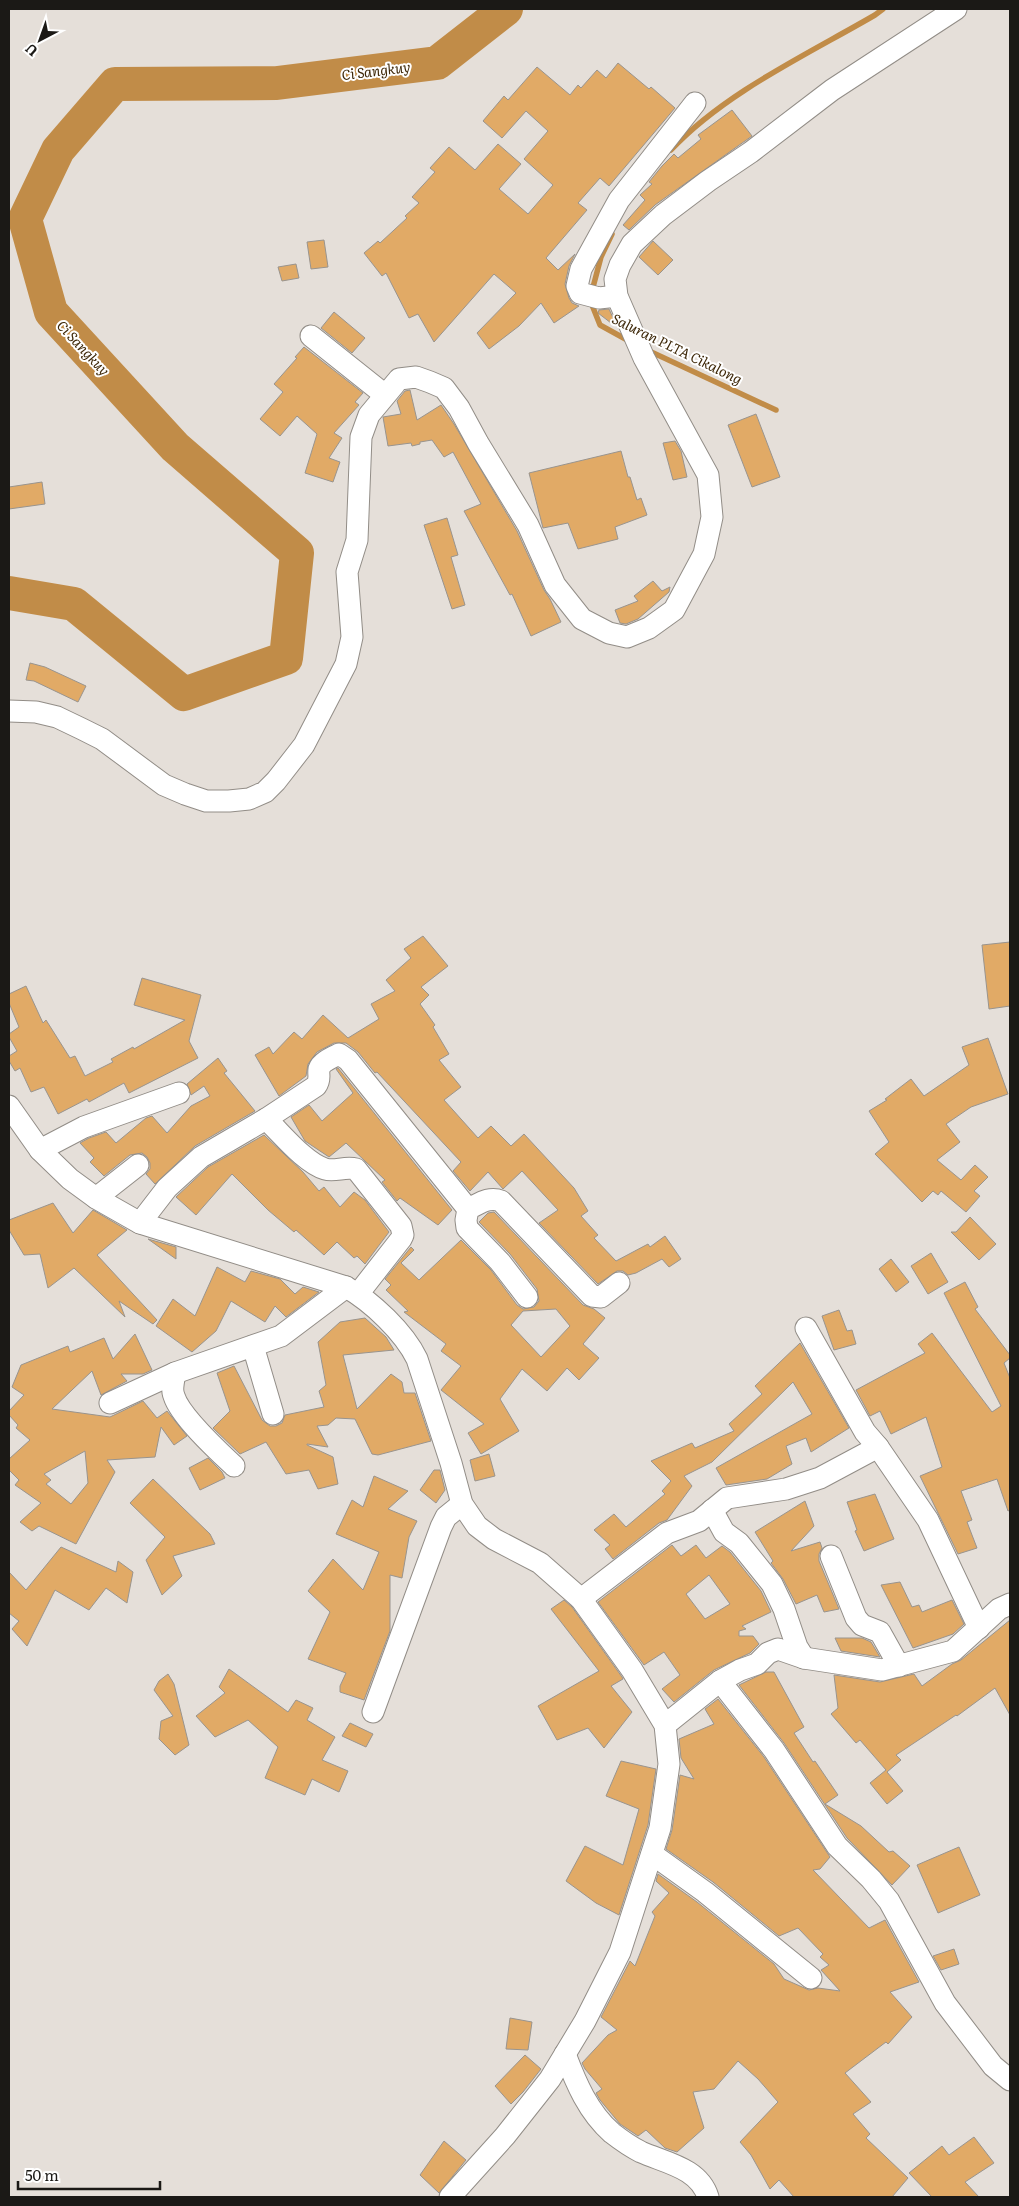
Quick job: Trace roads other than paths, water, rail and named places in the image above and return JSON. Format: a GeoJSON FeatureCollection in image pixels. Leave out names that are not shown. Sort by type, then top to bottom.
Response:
{"type":"FeatureCollection","features":[{"type":"Feature","properties":{"kind":"street"},"geometry":{"type":"LineString","coordinates":[[600,296],[616,279],[620,265],[632,244],[663,215],[832,90],[956,9]]}},
{"type":"Feature","properties":{"kind":"street"},"geometry":{"type":"LineString","coordinates":[[9,711],[36,712],[57,717],[102,739],[164,785],[206,801],[229,802],[265,792],[304,746],[315,721],[340,680],[350,652],[352,620],[347,572],[357,540],[361,437],[368,415],[398,379],[416,377],[444,388],[460,408],[478,444],[528,525],[555,585],[582,619],[609,633],[627,636],[649,628],[674,610],[704,554],[712,518],[708,475],[644,358],[630,324],[600,296],[577,290],[577,286],[581,269],[619,200],[695,103]]}},
{"type":"Feature","properties":{"kind":"street"},"geometry":{"type":"LineString","coordinates":[[311,336],[385,395]]}},
{"type":"Feature","properties":{"kind":"street"},"geometry":{"type":"LineString","coordinates":[[140,1223],[167,1188],[201,1157],[266,1119],[316,1086],[320,1080],[319,1069],[321,1065],[340,1054],[348,1060],[468,1209],[466,1220],[468,1228],[500,1262],[527,1297]]}},
{"type":"Feature","properties":{"kind":"street"},"geometry":{"type":"LineString","coordinates":[[40,1150],[84,1127],[179,1092]]}},
{"type":"Feature","properties":{"kind":"street"},"geometry":{"type":"LineString","coordinates":[[9,1106],[40,1150],[70,1179],[96,1198],[140,1223],[352,1291],[401,1333],[417,1359],[462,1504],[477,1526],[511,1549],[540,1563],[581,1599],[632,1670],[664,1725],[669,1764],[660,1828],[620,1952],[550,2079],[505,2136],[450,2197]]}},
{"type":"Feature","properties":{"kind":"street"},"geometry":{"type":"LineString","coordinates":[[110,1402],[175,1373],[281,1336],[352,1291],[401,1239],[403,1235],[401,1226],[356,1169],[328,1170],[315,1165],[266,1119]]}},
{"type":"Feature","properties":{"kind":"street"},"geometry":{"type":"LineString","coordinates":[[96,1198],[138,1165]]}},
{"type":"Feature","properties":{"kind":"street"},"geometry":{"type":"LineString","coordinates":[[468,1209],[493,1198],[501,1201],[592,1296],[601,1297],[619,1283]]}},
{"type":"Feature","properties":{"kind":"street"},"geometry":{"type":"LineString","coordinates":[[806,1328],[865,1432],[878,1447],[928,1520],[979,1628]]}},
{"type":"Feature","properties":{"kind":"street"},"geometry":{"type":"LineString","coordinates":[[253,1346],[273,1414]]}},
{"type":"Feature","properties":{"kind":"street"},"geometry":{"type":"LineString","coordinates":[[175,1373],[172,1390],[175,1400],[200,1433],[234,1466]]}},
{"type":"Feature","properties":{"kind":"street"},"geometry":{"type":"LineString","coordinates":[[581,1599],[667,1533],[698,1521],[727,1498],[786,1489],[820,1478],[878,1447]]}},
{"type":"Feature","properties":{"kind":"street"},"geometry":{"type":"LineString","coordinates":[[373,1712],[441,1527],[446,1517],[462,1504]]}},
{"type":"Feature","properties":{"kind":"street"},"geometry":{"type":"LineString","coordinates":[[712,1510],[724,1532],[738,1543],[772,1584],[784,1609],[794,1640],[804,1658]]}},
{"type":"Feature","properties":{"kind":"street"},"geometry":{"type":"LineString","coordinates":[[831,1556],[856,1618],[862,1625],[880,1632],[899,1666]]}},
{"type":"Feature","properties":{"kind":"street"},"geometry":{"type":"LineString","coordinates":[[664,1725],[720,1681],[740,1670],[757,1664],[778,1648],[804,1658],[882,1670],[953,1651],[999,1609],[1010,1604]]}},
{"type":"Feature","properties":{"kind":"street"},"geometry":{"type":"LineString","coordinates":[[720,1681],[774,1750],[837,1846],[871,1879],[889,1901],[917,1948],[945,2003],[993,2066],[1010,2080]]}},
{"type":"Feature","properties":{"kind":"street"},"geometry":{"type":"LineString","coordinates":[[652,1854],[705,1892],[811,1978]]}},
{"type":"Feature","properties":{"kind":"street"},"geometry":{"type":"LineString","coordinates":[[565,2054],[575,2081],[588,2105],[611,2131],[639,2151],[690,2172],[703,2184],[708,2197]]}},
{"type":"Feature","properties":{"kind":"waterway","name":"Ci Sangkuy"},"geometry":{"type":"LineString","coordinates":[[9,593],[74,604],[184,694],[286,658],[297,553],[175,447],[51,312],[25,219],[58,150],[115,84],[277,83],[437,63],[506,9]]}},
{"type":"Feature","properties":{"kind":"waterway","name":"Saluran PLTA Cikalong"},"geometry":{"type":"LineString","coordinates":[[671,150],[692,129],[741,93],[883,9]]}},
{"type":"Feature","properties":{"kind":"waterway","name":"Saluran PLTA Cikalong"},"geometry":{"type":"LineString","coordinates":[[592,291],[601,257],[612,234]]}},
{"type":"Feature","properties":{"kind":"waterway","name":"Saluran PLTA Cikalong"},"geometry":{"type":"LineString","coordinates":[[590,300],[600,325],[629,341]]}},
{"type":"Feature","properties":{"kind":"waterway","name":"Saluran PLTA Cikalong"},"geometry":{"type":"LineString","coordinates":[[647,350],[776,410]]}}]}
